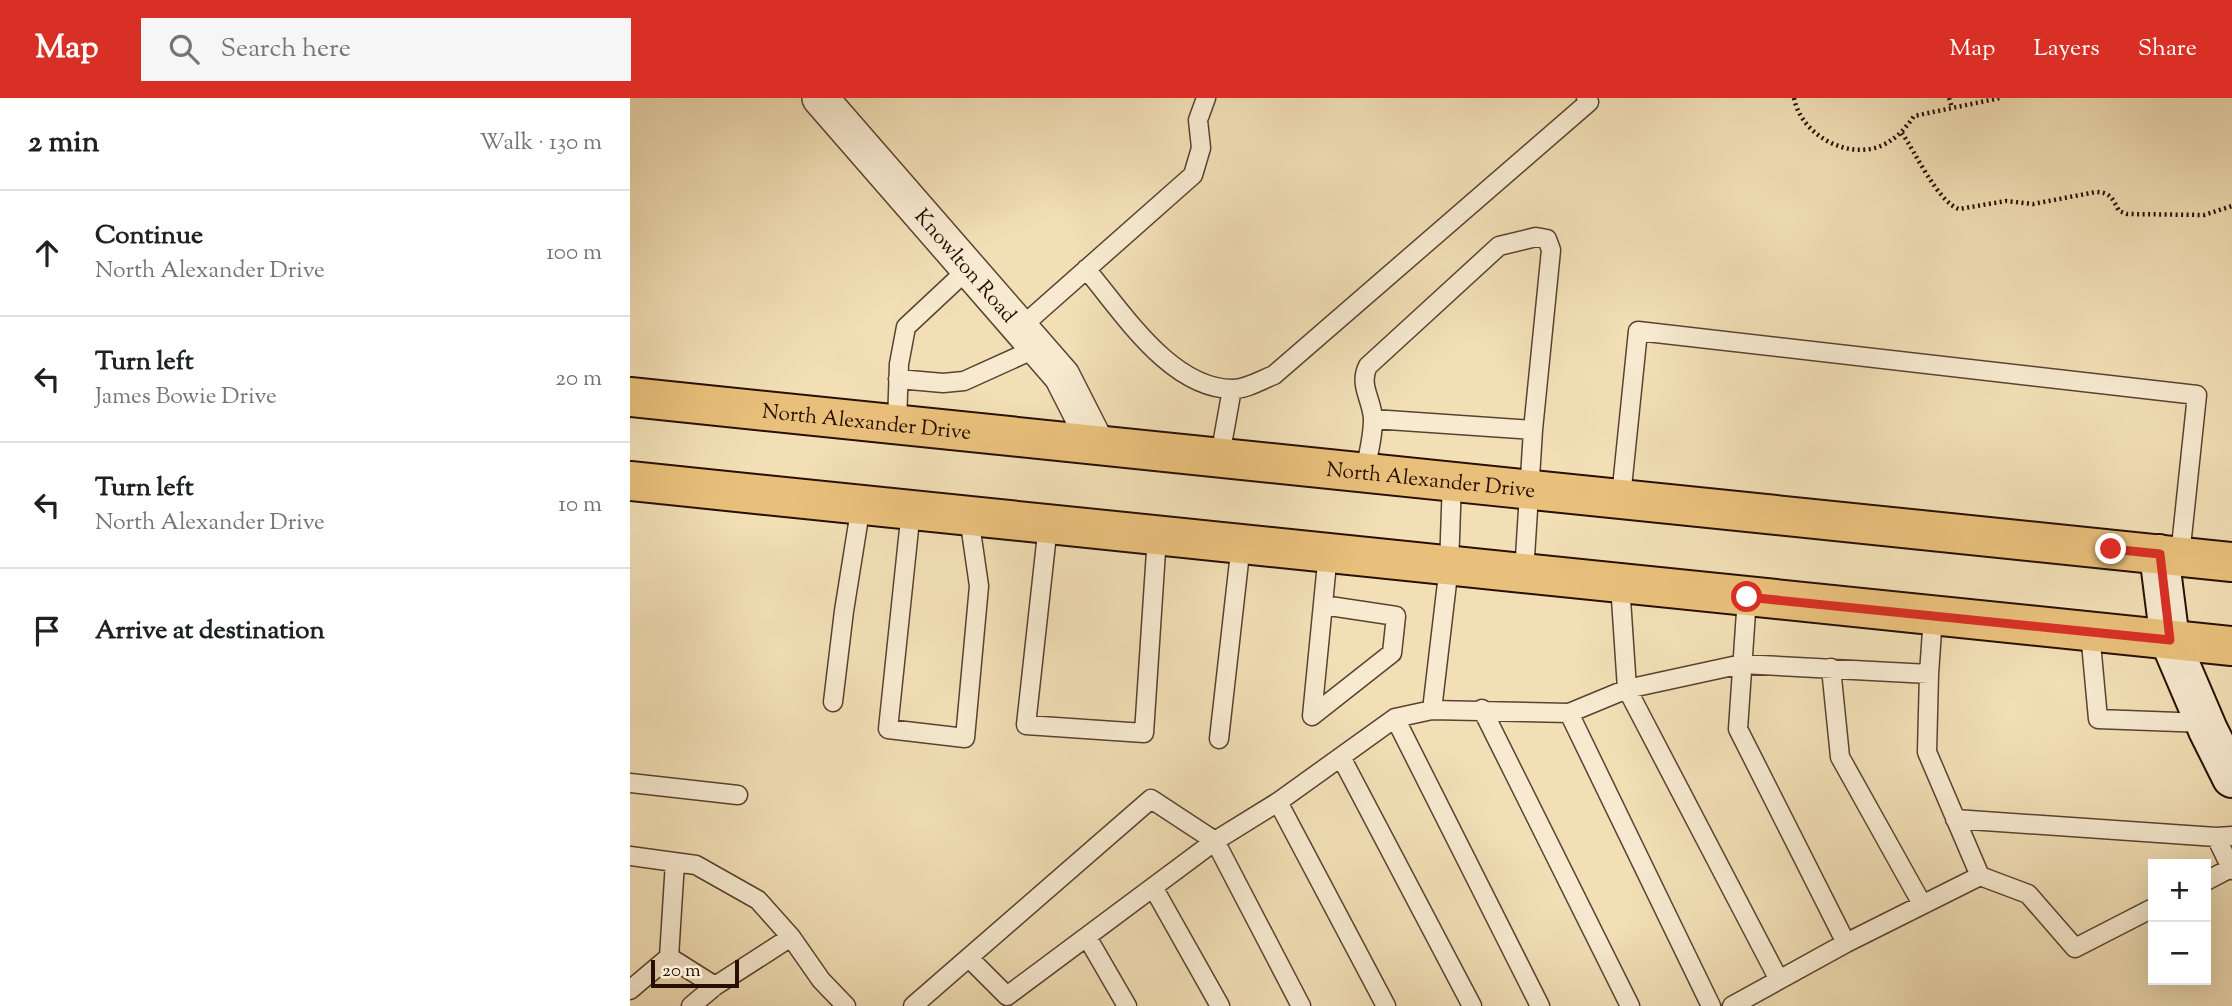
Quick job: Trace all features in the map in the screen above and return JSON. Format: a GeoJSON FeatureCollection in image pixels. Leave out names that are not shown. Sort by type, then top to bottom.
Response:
{"type":"FeatureCollection","features":[{"type":"Feature","properties":{"kind":"main road","name":"North Alexander Drive"},"geometry":{"type":"LineString","coordinates":[[630,397],[1622,497],[2232,562]]}},
{"type":"Feature","properties":{"kind":"main road"},"geometry":{"type":"LineString","coordinates":[[630,481],[2232,646]]}},
{"type":"Feature","properties":{"kind":"street","name":"Knowlton Road"},"geometry":{"type":"LineString","coordinates":[[820,98],[1062,376],[1096,443]]}},
{"type":"Feature","properties":{"kind":"street"},"geometry":{"type":"LineString","coordinates":[[2170,555],[2170,640],[2232,778]]}},
{"type":"Feature","properties":{"kind":"lane"},"geometry":{"type":"LineString","coordinates":[[898,379],[943,383],[964,381],[1028,338],[1086,269],[1193,175],[1201,148],[1198,120],[1206,98]]}},
{"type":"Feature","properties":{"kind":"lane"},"geometry":{"type":"LineString","coordinates":[[1086,269],[1161,358],[1186,375],[1208,384],[1232,389],[1247,386],[1274,375],[1589,102],[1586,98]]}},
{"type":"Feature","properties":{"kind":"lane"},"geometry":{"type":"LineString","coordinates":[[1365,471],[1373,419],[1363,383],[1368,366],[1499,247],[1536,237],[1547,239],[1551,250],[1533,430],[1524,573]]}},
{"type":"Feature","properties":{"kind":"lane"},"geometry":{"type":"LineString","coordinates":[[897,423],[898,379],[906,327],[968,269]]}},
{"type":"Feature","properties":{"kind":"lane"},"geometry":{"type":"LineString","coordinates":[[1622,497],[1639,331],[2197,395],[2170,555]]}},
{"type":"Feature","properties":{"kind":"lane"},"geometry":{"type":"LineString","coordinates":[[1220,456],[1232,389]]}},
{"type":"Feature","properties":{"kind":"lane"},"geometry":{"type":"LineString","coordinates":[[1373,419],[1533,430]]}},
{"type":"Feature","properties":{"kind":"lane"},"geometry":{"type":"LineString","coordinates":[[1432,710],[1448,566],[1452,481]]}},
{"type":"Feature","properties":{"kind":"lane"},"geometry":{"type":"LineString","coordinates":[[832,702],[861,505]]}},
{"type":"Feature","properties":{"kind":"lane"},"geometry":{"type":"LineString","coordinates":[[911,510],[888,729],[965,738],[979,586],[970,517]]}},
{"type":"Feature","properties":{"kind":"lane"},"geometry":{"type":"LineString","coordinates":[[1048,525],[1026,725],[1144,733],[1157,536]]}},
{"type":"Feature","properties":{"kind":"lane"},"geometry":{"type":"LineString","coordinates":[[1219,739],[1241,544]]}},
{"type":"Feature","properties":{"kind":"lane"},"geometry":{"type":"LineString","coordinates":[[1323,605],[1396,616],[1392,653],[1312,716],[1328,554]]}},
{"type":"Feature","properties":{"kind":"lane"},"geometry":{"type":"LineString","coordinates":[[1620,584],[1627,689],[1779,980]]}},
{"type":"Feature","properties":{"kind":"lane"},"geometry":{"type":"LineString","coordinates":[[1747,597],[1738,729],[1846,943]]}},
{"type":"Feature","properties":{"kind":"lane"},"geometry":{"type":"LineString","coordinates":[[1933,616],[1927,752],[1980,876],[2028,894],[2075,948],[2148,911]]}},
{"type":"Feature","properties":{"kind":"lane"},"geometry":{"type":"LineString","coordinates":[[2090,632],[2098,719],[2205,723]]}},
{"type":"Feature","properties":{"kind":"lane"},"geometry":{"type":"LineString","coordinates":[[969,958],[1005,1003],[1087,937],[1215,841],[1278,802],[1395,718],[1432,710],[1569,713],[1627,689],[1742,664],[1929,674]]}},
{"type":"Feature","properties":{"kind":"lane"},"geometry":{"type":"LineString","coordinates":[[1831,668],[1840,757],[1922,904]]}},
{"type":"Feature","properties":{"kind":"lane"},"geometry":{"type":"LineString","coordinates":[[1482,709],[1630,1006]]}},
{"type":"Feature","properties":{"kind":"lane"},"geometry":{"type":"LineString","coordinates":[[1569,713],[1711,1006]]}},
{"type":"Feature","properties":{"kind":"lane"},"geometry":{"type":"LineString","coordinates":[[1395,718],[1540,1006]]}},
{"type":"Feature","properties":{"kind":"lane"},"geometry":{"type":"LineString","coordinates":[[1341,757],[1472,1006]]}},
{"type":"Feature","properties":{"kind":"lane"},"geometry":{"type":"LineString","coordinates":[[630,783],[738,795]]}},
{"type":"Feature","properties":{"kind":"lane"},"geometry":{"type":"LineString","coordinates":[[913,1006],[1151,799],[1215,841],[1301,1006]]}},
{"type":"Feature","properties":{"kind":"lane"},"geometry":{"type":"LineString","coordinates":[[1278,802],[1386,1006]]}},
{"type":"Feature","properties":{"kind":"lane"},"geometry":{"type":"LineString","coordinates":[[1955,819],[2224,837],[2231,869],[2211,879]]}},
{"type":"Feature","properties":{"kind":"lane"},"geometry":{"type":"LineString","coordinates":[[630,856],[696,865],[758,900],[791,937],[821,980],[846,1006]]}},
{"type":"Feature","properties":{"kind":"lane"},"geometry":{"type":"LineString","coordinates":[[630,990],[669,957],[675,862]]}},
{"type":"Feature","properties":{"kind":"lane"},"geometry":{"type":"LineString","coordinates":[[1732,1006],[1846,943],[1980,876]]}},
{"type":"Feature","properties":{"kind":"lane"},"geometry":{"type":"LineString","coordinates":[[1153,887],[1220,1006]]}},
{"type":"Feature","properties":{"kind":"lane"},"geometry":{"type":"LineString","coordinates":[[691,1006],[715,986],[791,937]]}},
{"type":"Feature","properties":{"kind":"lane"},"geometry":{"type":"LineString","coordinates":[[1087,937],[1127,1006]]}},
{"type":"Feature","properties":{"kind":"lane"},"geometry":{"type":"LineString","coordinates":[[669,957],[715,986]]}},
{"type":"Feature","properties":{"kind":"path"},"geometry":{"type":"LineString","coordinates":[[1794,98],[1804,121],[1812,131],[1838,147],[1868,149],[1881,146],[1902,133],[1914,116],[2000,98]]}},
{"type":"Feature","properties":{"kind":"path"},"geometry":{"type":"LineString","coordinates":[[1949,98],[1952,108]]}},
{"type":"Feature","properties":{"kind":"path"},"geometry":{"type":"LineString","coordinates":[[1902,133],[1942,197],[1959,209],[2006,201],[2033,204],[2096,192],[2104,192],[2112,197],[2119,211],[2127,214],[2204,215],[2232,206]]}},
{"type":"Feature","properties":{"kind":"route"},"geometry":{"type":"LineString","coordinates":[[1747,597],[2170,640],[2160,554],[2111,549]]}}]}
